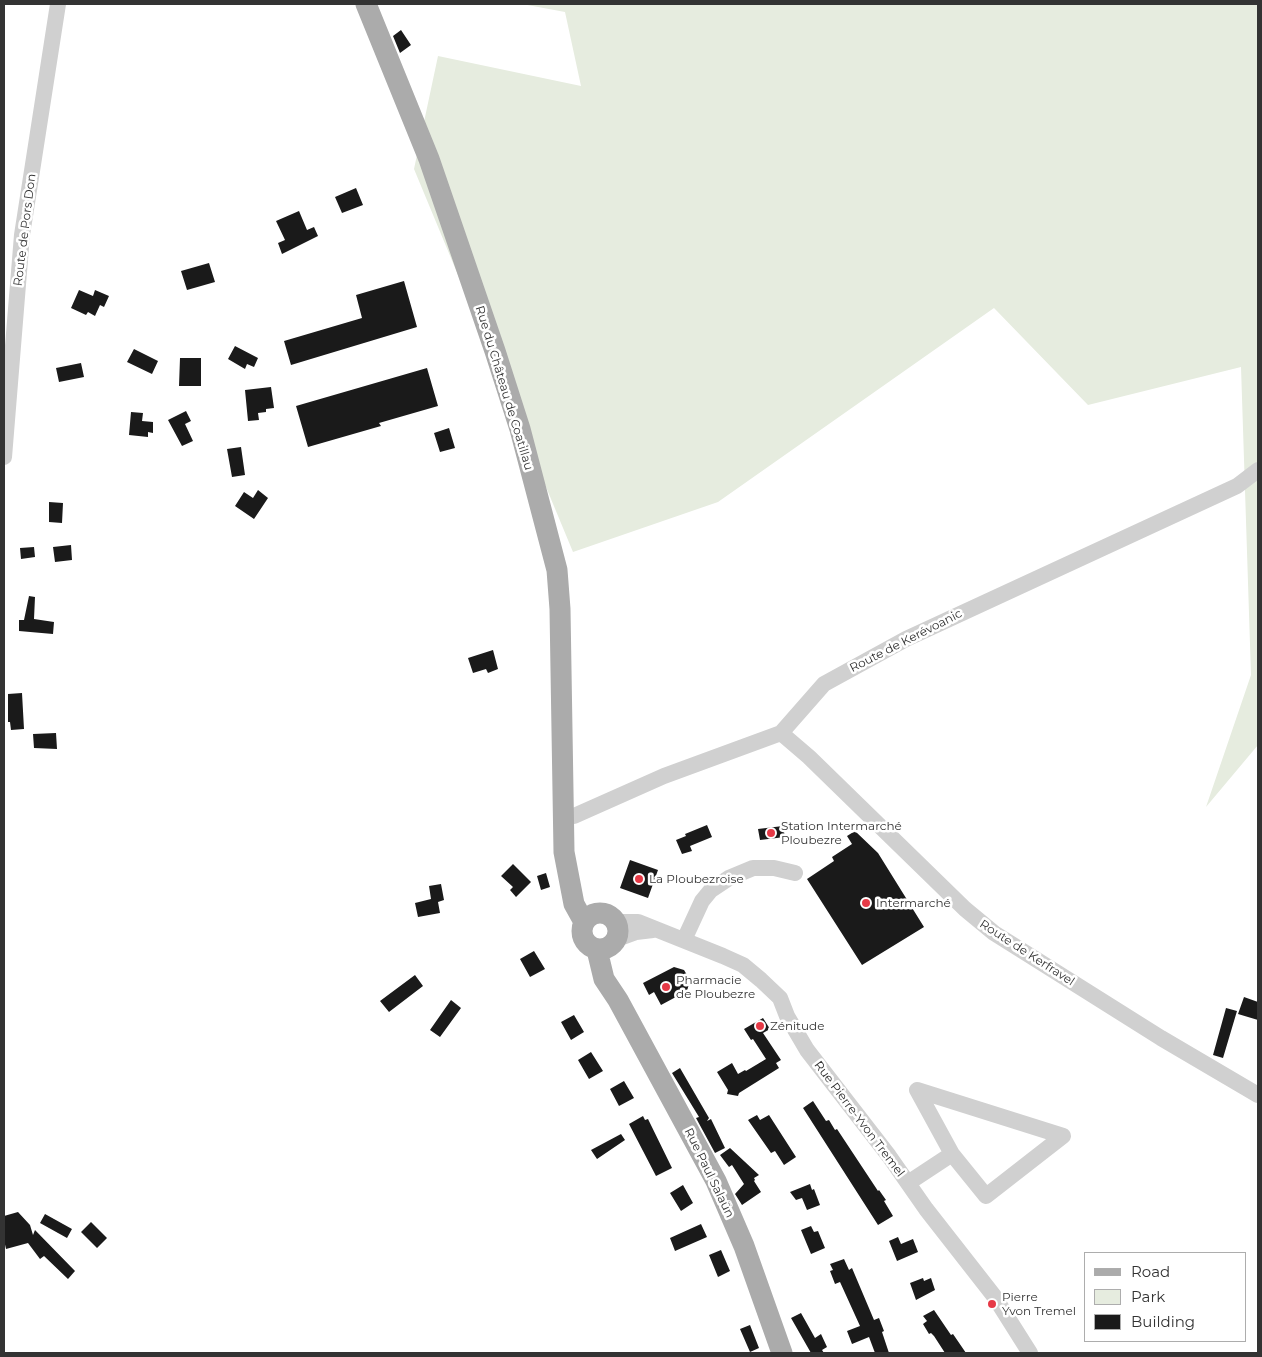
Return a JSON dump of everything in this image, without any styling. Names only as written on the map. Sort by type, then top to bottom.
[{"type":"main road","name":"Rue du Château de Coatillau","points":[[366,4],[429,159],[495,351],[520,429],[557,570],[560,609],[563,818]]},
{"type":"main road","points":[[563,818],[564,852],[570,884],[604,932]]},
{"type":"main road","name":"Rue Paul Salaün","points":[[604,932],[618,1000],[716,1181],[744,1246],[782,1353]]},
{"type":"street","name":"Route de Pors Don","points":[[4,457],[22,235],[58,4]]},
{"type":"street","name":"Route de Kerévoanic","points":[[563,818],[574,816],[664,776],[781,732],[824,684],[881,652],[1237,486],[1258,470]]},
{"type":"street","name":"Route de Kerfravel","points":[[781,732],[809,757],[964,910],[994,933],[1161,1038],[1258,1095]]},
{"type":"street","points":[[684,940],[702,901],[710,890],[729,878],[753,868],[774,868],[795,873]]},
{"type":"street","name":"Rue Pierre-Yvon Tremel","points":[[604,932],[655,930],[684,940],[743,965],[780,998],[787,1016],[808,1050],[994,1296],[1030,1353]]},
{"type":"street","points":[[917,1090],[1063,1136],[986,1196],[952,1154],[917,1090]]},
{"type":"street","points":[[908,1183],[952,1154]]},
{"type":"green space","points":[[522,4],[1258,4],[1258,745],[1206,807],[1251,675],[1241,367],[1088,405],[994,308],[718,502],[573,552],[414,169],[438,56],[581,86],[565,12]]},
{"type":"building","points":[[401,30],[411,45],[400,53],[393,36]]},
{"type":"building","points":[[356,188],[363,205],[342,213],[335,197]]},
{"type":"building","points":[[299,211],[307,230],[314,227],[318,236],[282,254],[278,243],[285,240],[276,221]]},
{"type":"building","points":[[209,263],[215,282],[187,290],[181,271]]},
{"type":"building","points":[[404,281],[417,327],[291,365],[284,341],[362,318],[356,295]]},
{"type":"building","points":[[79,290],[93,296],[95,290],[109,296],[104,307],[100,305],[95,316],[88,312],[86,315],[71,308]]},
{"type":"building","points":[[235,346],[258,358],[254,367],[247,364],[245,369],[228,359]]},
{"type":"building","points":[[134,349],[158,361],[152,374],[127,362]]},
{"type":"building","points":[[180,358],[201,358],[201,386],[179,386]]},
{"type":"building","points":[[81,363],[84,377],[59,382],[56,368]]},
{"type":"building","points":[[427,368],[438,406],[379,423],[381,426],[308,447],[296,406]]},
{"type":"building","points":[[271,387],[274,408],[258,413],[259,420],[248,421],[245,390]]},
{"type":"building","points":[[186,411],[191,421],[185,424],[193,441],[182,446],[168,420]]},
{"type":"building","points":[[131,412],[143,413],[142,421],[153,422],[153,433],[148,432],[148,437],[129,435]]},
{"type":"building","points":[[449,428],[455,448],[440,452],[434,433]]},
{"type":"building","points":[[241,447],[245,475],[232,477],[227,449]]},
{"type":"building","points":[[258,490],[268,498],[254,519],[235,506],[244,492],[253,498]]},
{"type":"building","points":[[49,502],[63,503],[62,523],[49,522]]},
{"type":"building","points":[[71,545],[72,560],[55,562],[53,547]]},
{"type":"building","points":[[34,547],[35,557],[21,559],[20,548]]},
{"type":"building","points":[[29,596],[35,597],[34,619],[54,622],[53,634],[19,631],[19,620],[24,620]]},
{"type":"building","points":[[493,650],[498,669],[488,673],[486,669],[473,673],[468,658]]},
{"type":"building","points":[[22,693],[24,729],[11,730],[10,722],[8,722],[8,694]]},
{"type":"building","points":[[56,733],[57,749],[34,748],[33,734]]},
{"type":"building","points":[[707,825],[712,837],[690,846],[692,851],[682,854],[676,840]]},
{"type":"building","name":"Station Intermarché Ploubezre","points":[[783,826],[785,837],[760,840],[758,829]]},
{"type":"building","name":"Intermarché","points":[[855,831],[878,853],[924,927],[862,965],[807,879],[834,861],[832,857],[852,844],[847,836]]},
{"type":"building","name":"La Ploubezroise","points":[[630,860],[658,870],[648,898],[620,888]]},
{"type":"building","points":[[513,864],[531,882],[516,897],[510,890],[513,887],[501,876]]},
{"type":"building","points":[[546,873],[550,887],[541,890],[537,876]]},
{"type":"building","points":[[441,884],[444,900],[438,902],[440,913],[418,917],[415,903],[431,899],[429,886]]},
{"type":"building","points":[[534,951],[545,969],[530,977],[520,959]]},
{"type":"building","name":"Pharmacie de Ploubezre","points":[[674,967],[684,970],[690,980],[687,991],[661,1005],[654,992],[649,995],[643,983]]},
{"type":"building","points":[[415,975],[423,986],[389,1012],[380,1001]]},
{"type":"building","points":[[1244,997],[1258,1002],[1258,1020],[1238,1014]]},
{"type":"building","points":[[451,1000],[461,1008],[440,1037],[430,1030]]},
{"type":"building","points":[[1226,1008],[1237,1011],[1223,1058],[1213,1055]]},
{"type":"building","points":[[574,1015],[584,1032],[571,1040],[561,1022]]},
{"type":"building","points":[[763,1018],[770,1029],[763,1033],[781,1060],[776,1063],[779,1068],[739,1093],[738,1096],[727,1094],[728,1090],[717,1072],[732,1063],[738,1074],[766,1059],[744,1029]]},
{"type":"building","points":[[591,1052],[603,1071],[589,1079],[578,1060]]},
{"type":"building","points":[[680,1068],[709,1118],[707,1121],[711,1119],[725,1148],[715,1153],[696,1118],[699,1117],[672,1073]]},
{"type":"building","points":[[624,1081],[634,1098],[619,1106],[610,1089]]},
{"type":"building","points":[[813,1101],[826,1121],[829,1120],[835,1130],[837,1129],[886,1200],[884,1201],[893,1216],[878,1225],[803,1108]]},
{"type":"building","points":[[757,1115],[760,1120],[769,1115],[796,1157],[784,1165],[775,1151],[771,1153],[748,1120]]},
{"type":"building","points":[[643,1116],[645,1120],[648,1119],[672,1168],[656,1176],[629,1124]]},
{"type":"building","points":[[621,1134],[625,1140],[597,1159],[591,1150]]},
{"type":"building","points":[[730,1148],[759,1175],[754,1178],[754,1181],[761,1192],[742,1205],[735,1194],[744,1184],[732,1165],[729,1167],[720,1155]]},
{"type":"building","points":[[810,1184],[820,1205],[807,1210],[802,1198],[796,1200],[790,1192]]},
{"type":"building","points":[[683,1185],[693,1203],[681,1211],[670,1193]]},
{"type":"building","points":[[18,1212],[30,1225],[33,1235],[35,1230],[75,1271],[68,1279],[44,1256],[40,1259],[28,1243],[6,1249],[4,1216]]},
{"type":"building","points":[[45,1214],[72,1229],[67,1238],[40,1223]]},
{"type":"building","points":[[91,1222],[107,1238],[97,1248],[81,1232]]},
{"type":"building","points":[[701,1224],[707,1237],[675,1251],[670,1238]]},
{"type":"building","points":[[811,1226],[814,1232],[818,1231],[825,1248],[811,1254],[801,1230]]},
{"type":"building","points":[[898,1237],[901,1244],[913,1239],[918,1252],[897,1261],[889,1241]]},
{"type":"building","points":[[721,1250],[730,1271],[718,1277],[709,1255]]},
{"type":"building","points":[[844,1259],[849,1270],[852,1268],[874,1320],[879,1318],[889,1353],[875,1353],[869,1337],[852,1344],[847,1331],[860,1326],[840,1282],[835,1284],[830,1271],[833,1270],[830,1264]]},
{"type":"building","points":[[923,1278],[924,1281],[931,1278],[935,1290],[916,1300],[910,1283]]},
{"type":"building","points":[[934,1310],[966,1353],[945,1353],[934,1336],[931,1333],[929,1334],[923,1324],[927,1321],[923,1316]]},
{"type":"building","points":[[801,1313],[815,1338],[821,1334],[827,1347],[822,1350],[824,1353],[811,1353],[791,1318]]},
{"type":"building","points":[[750,1325],[759,1348],[750,1352],[740,1329]]},
{"type":"place","name":"Station Intermarché Ploubezre","points":[[771,833]]},
{"type":"place","name":"La Ploubezroise","points":[[639,879]]},
{"type":"place","name":"Intermarché","points":[[866,903]]},
{"type":"place","name":"Pharmacie de Ploubezre","points":[[666,987]]},
{"type":"place","name":"Zénitude","points":[[760,1026]]},
{"type":"place","name":"Pierre Yvon Tremel","points":[[992,1304]]}]
